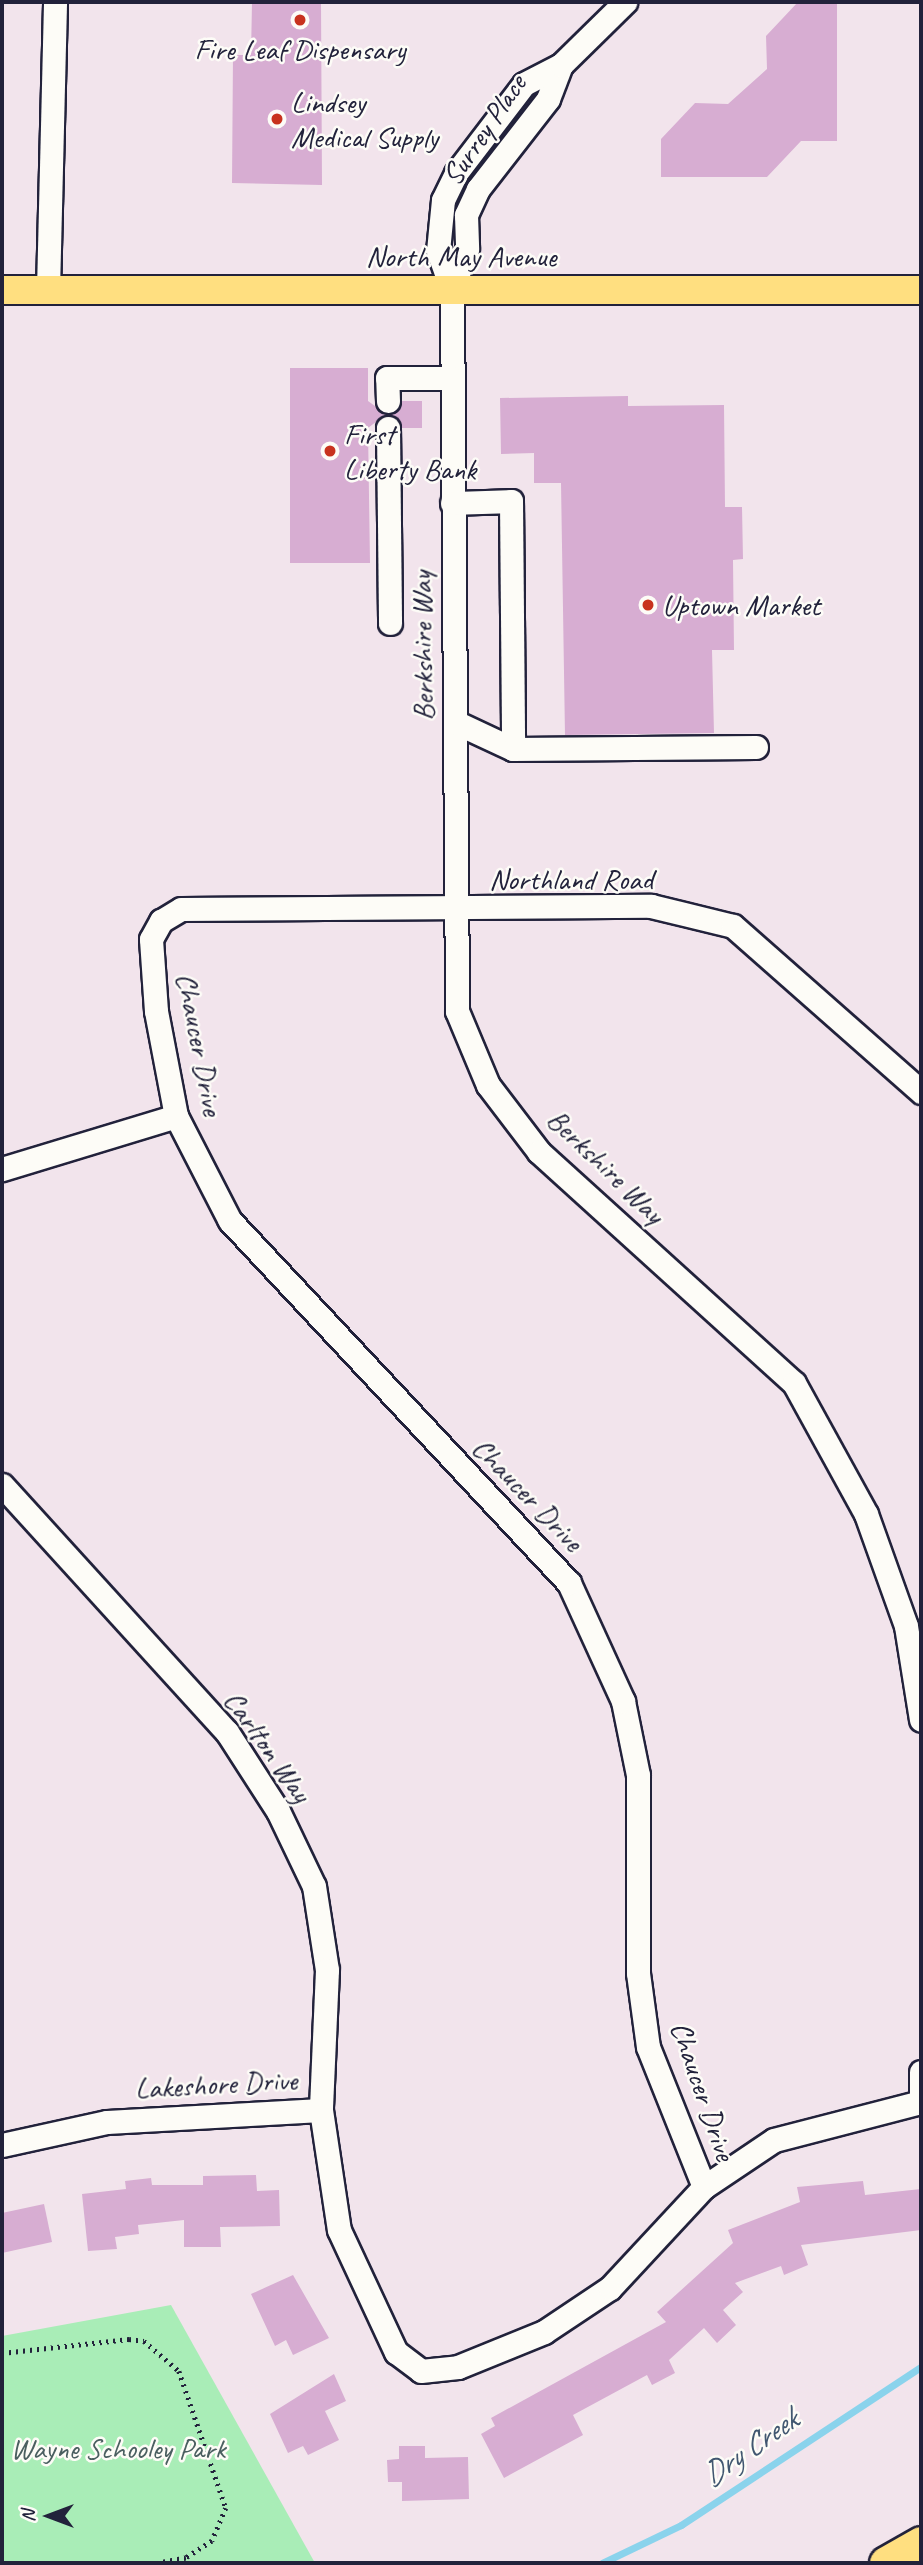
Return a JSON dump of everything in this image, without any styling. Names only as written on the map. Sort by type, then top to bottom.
[{"type":"highway","points":[[886,2563],[921,2543]]},
{"type":"main road","name":"North May Avenue","points":[[2,290],[921,289]]},
{"type":"street","points":[[48,290],[55,2]]},
{"type":"street","name":"Surrey Place","points":[[452,289],[438,251],[443,200],[524,84],[561,65],[625,2]]},
{"type":"street","name":"Berkshire Way","points":[[452,289],[454,911],[457,1011],[488,1085],[539,1152],[794,1383],[866,1514],[906,1626],[921,1720]]},
{"type":"street","points":[[388,401],[387,378],[451,378]]},
{"type":"street","points":[[388,428],[390,623]]},
{"type":"street","points":[[452,503],[511,501],[513,749]]},
{"type":"street","points":[[455,722],[513,749],[756,747]]},
{"type":"street","name":"Northland Road","points":[[161,921],[181,909],[454,911],[651,906],[733,926],[921,1092]]},
{"type":"street","name":"Chaucer Drive","points":[[161,921],[151,939],[156,1011],[176,1116],[230,1221],[569,1583],[623,1701],[638,1775],[638,1973],[649,2047],[704,2187]]},
{"type":"street","points":[[2,1170],[176,1116]]},
{"type":"street","name":"Carlton Way","points":[[2,1485],[227,1732],[278,1811],[314,1886],[327,1970],[321,2110]]},
{"type":"street","points":[[921,2072],[921,2102]]},
{"type":"street","name":"Lakeshore Drive","points":[[2,2145],[107,2122],[321,2110],[340,2230],[396,2352],[421,2371],[458,2367],[544,2332],[610,2288],[704,2187],[774,2140],[921,2102]]},
{"type":"path","points":[[2,2353],[129,2339],[144,2341],[179,2371],[226,2508],[212,2541],[186,2558],[158,2563]]},
{"type":"green space","name":"Wayne Schooley Park","points":[[171,2305],[315,2563],[2,2563],[2,2336]]},
{"type":"building","name":"Lindsey Medical Supply","points":[[252,2],[321,2],[322,185],[232,183],[233,55],[251,55]]},
{"type":"building","points":[[798,2],[837,2],[837,141],[801,141],[767,177],[661,177],[661,139],[695,103],[728,104],[767,69],[766,36]]},
{"type":"building","name":"First Liberty Bank","points":[[290,368],[368,368],[368,401],[386,414],[368,428],[370,563],[290,563]]},
{"type":"building","name":"Uptown Market","points":[[628,396],[628,406],[724,405],[725,507],[742,507],[743,559],[733,560],[734,650],[712,650],[714,733],[565,735],[561,483],[534,483],[534,453],[501,454],[500,398]]},
{"type":"building","points":[[402,401],[422,401],[422,428],[402,428],[390,415]]},
{"type":"building","points":[[256,2175],[257,2191],[279,2190],[280,2226],[220,2227],[221,2247],[184,2247],[184,2220],[138,2225],[139,2234],[115,2237],[117,2249],[88,2251],[82,2194],[126,2189],[125,2181],[151,2178],[152,2185],[203,2185],[203,2176]]},
{"type":"building","points":[[863,2181],[865,2195],[921,2189],[921,2230],[801,2245],[808,2265],[784,2275],[781,2266],[735,2283],[743,2292],[723,2310],[736,2325],[717,2343],[704,2328],[669,2360],[675,2373],[652,2385],[647,2375],[573,2415],[583,2435],[504,2478],[481,2434],[495,2426],[491,2418],[666,2322],[657,2312],[733,2243],[728,2230],[800,2202],[797,2187]]},
{"type":"building","points":[[44,2204],[52,2242],[2,2253],[2,2213]]},
{"type":"building","points":[[293,2275],[329,2338],[293,2355],[286,2340],[275,2346],[251,2294]]},
{"type":"building","points":[[334,2374],[346,2401],[325,2411],[339,2440],[308,2455],[303,2446],[288,2453],[270,2414]]},
{"type":"building","points":[[399,2446],[425,2446],[425,2458],[468,2457],[469,2499],[402,2501],[402,2482],[388,2482],[387,2460],[399,2459]]},
{"type":"waterway","name":"Dry Creek","points":[[602,2563],[681,2525],[921,2367]]},
{"type":"place","name":"Fire Leaf Dispensary","points":[[300,20]]},
{"type":"place","name":"Lindsey Medical Supply","points":[[277,119]]},
{"type":"place","name":"First Liberty Bank","points":[[330,451]]},
{"type":"place","name":"Uptown Market","points":[[648,605]]}]
